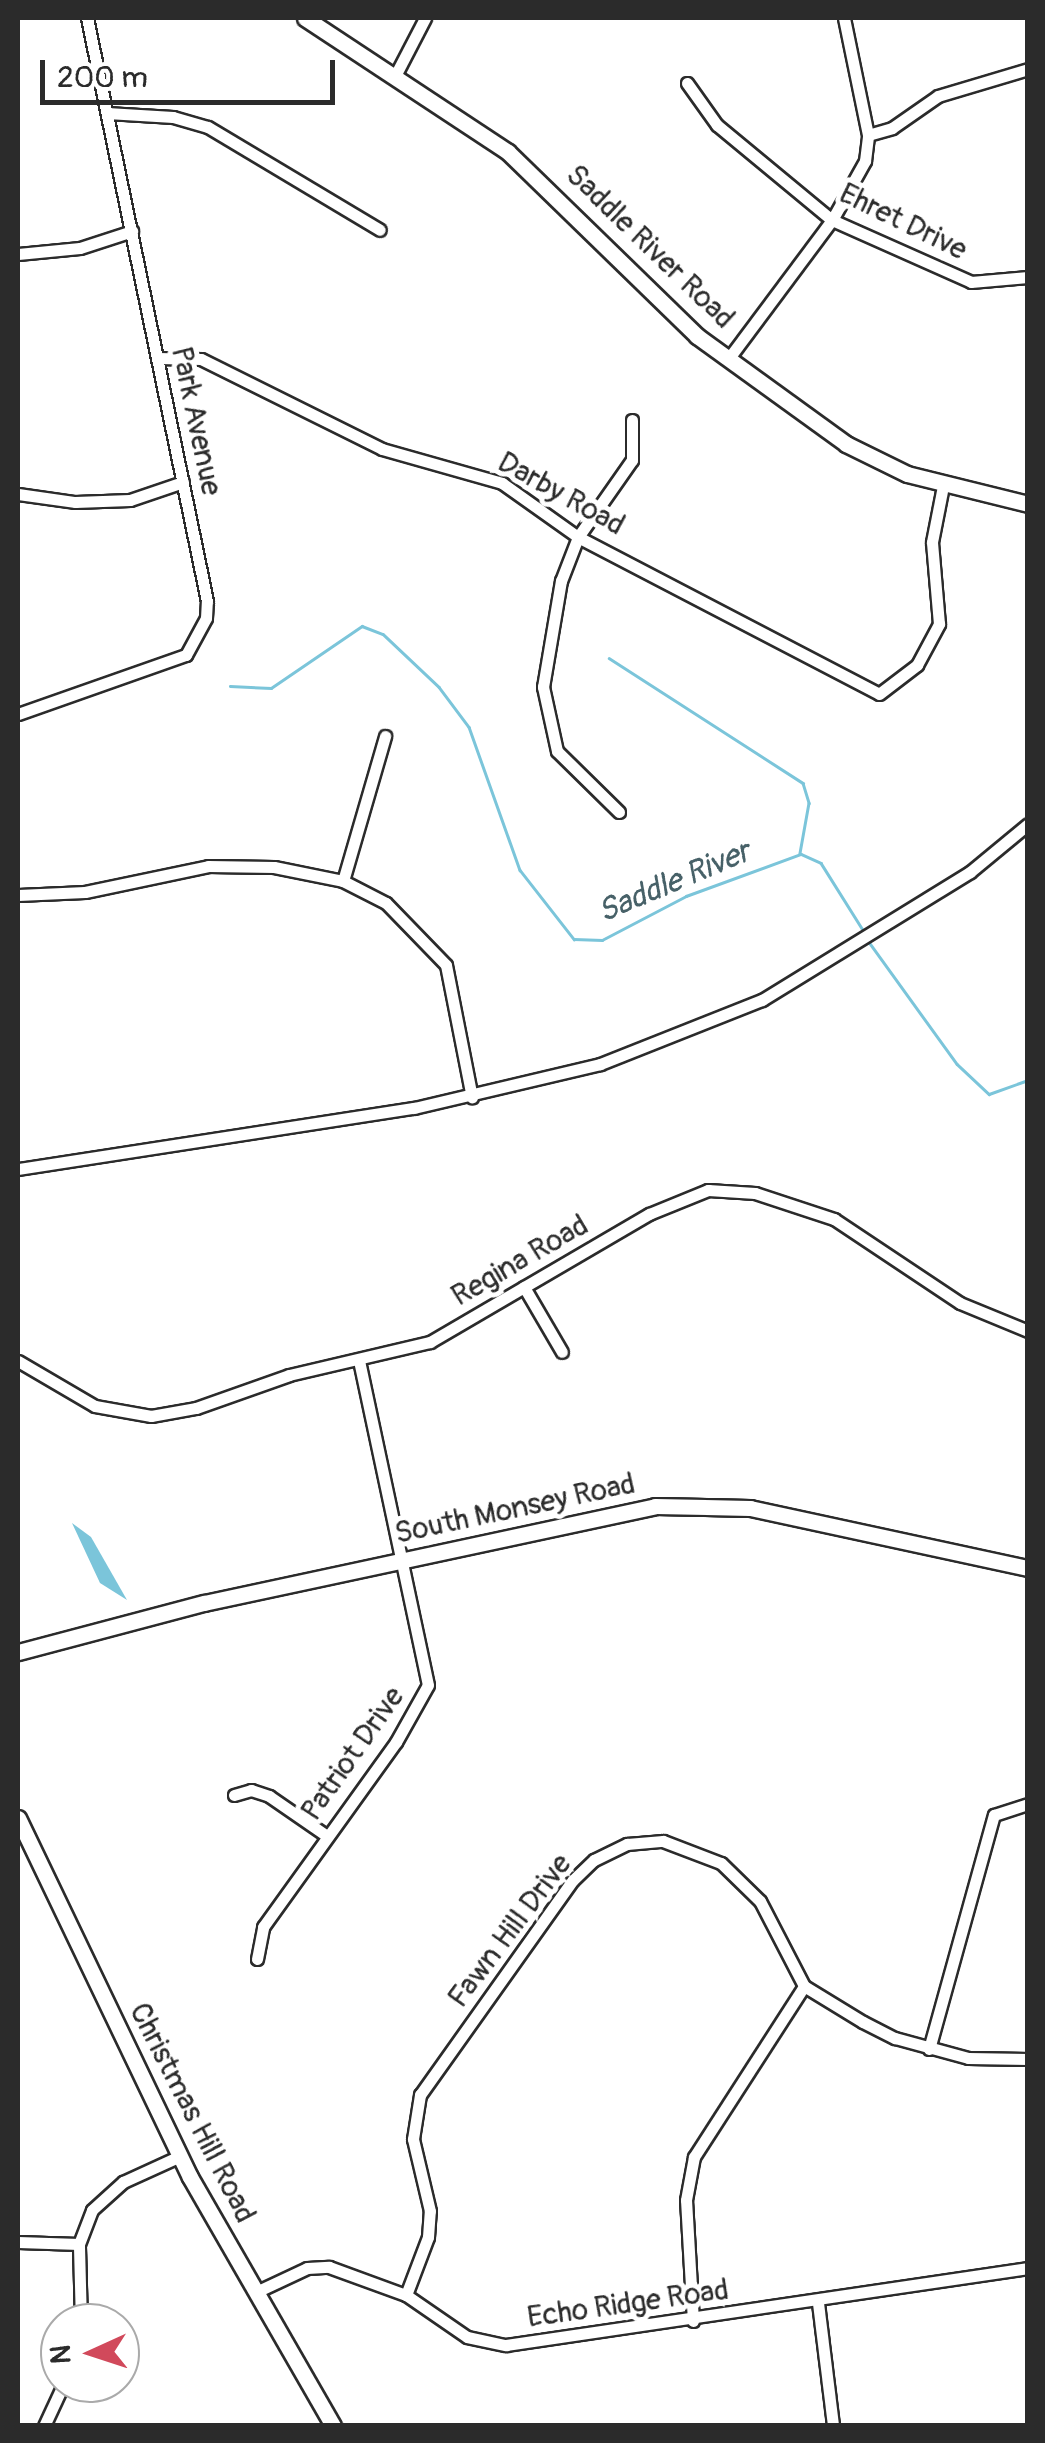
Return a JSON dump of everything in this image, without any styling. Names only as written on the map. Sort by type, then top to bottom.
[{"type":"street","name":"Park Avenue","points":[[18,714],[186,655],[200,637],[207,600],[88,18]]},
{"type":"street","name":"Saddle River Road","points":[[304,18],[396,74],[508,152],[697,336],[873,461],[944,486],[1028,504]]},
{"type":"street","points":[[396,74],[425,18]]},
{"type":"street","points":[[729,358],[832,220],[865,161],[868,134],[844,18]]},
{"type":"street","points":[[868,134],[892,128],[938,96],[1028,69]]},
{"type":"street","name":"Ehret Drive","points":[[688,83],[718,125],[832,220],[971,282],[1028,277]]},
{"type":"street","points":[[108,113],[172,117],[208,127],[380,230]]},
{"type":"street","points":[[18,254],[80,248],[132,231]]},
{"type":"street","name":"Darby Road","points":[[158,358],[201,359],[382,449],[502,483],[578,536],[879,694],[896,685],[935,635],[932,542],[944,486]]},
{"type":"street","points":[[619,812],[570,770],[544,710],[554,607],[578,536],[632,460],[632,420]]},
{"type":"street","points":[[18,494],[75,502],[130,500],[183,482]]},
{"type":"street","points":[[343,880],[386,736]]},
{"type":"street","points":[[18,1169],[472,1097],[600,1064],[762,1000],[970,872],[1028,824]]},
{"type":"street","points":[[18,895],[84,892],[208,866],[274,867],[343,880],[386,902],[446,964],[472,1097]]},
{"type":"street","name":"Regina Road","points":[[18,1361],[95,1406],[151,1416],[430,1342],[689,1194],[755,1193],[860,1231],[936,1288],[1028,1331]]},
{"type":"street","points":[[524,1287],[562,1352]]},
{"type":"street","name":"Patriot Drive","points":[[258,1959],[263,1927],[424,1700],[428,1668],[360,1359]]},
{"type":"street","name":"South Monsey Road","points":[[18,1652],[655,1506],[750,1508],[1028,1568]]},
{"type":"street","points":[[234,1795],[251,1790],[269,1796],[327,1836]]},
{"type":"street","points":[[929,2049],[994,1814],[1028,1804]]},
{"type":"street","name":"Christmas Hill Road","points":[[18,1818],[190,2177],[333,2426]]},
{"type":"street","name":"Fawn Hill Drive","points":[[406,2295],[428,2238],[430,2211],[413,2139],[420,2095],[573,1880],[594,1860],[628,1844],[663,1841],[721,1864],[760,1901],[804,1986]]},
{"type":"street","points":[[693,2321],[686,2200],[694,2157],[804,1986],[894,2038],[968,2058],[1028,2059]]},
{"type":"street","points":[[80,2303],[79,2244],[104,2195],[180,2156]]},
{"type":"street","points":[[18,2242],[79,2244]]},
{"type":"street","name":"Echo Ridge Road","points":[[256,2292],[306,2268],[329,2267],[406,2295],[466,2337],[506,2346],[818,2303],[888,2286],[1028,2268]]},
{"type":"street","points":[[818,2303],[834,2426]]},
{"type":"street","points":[[44,2426],[55,2403]]},
{"type":"water","points":[[72,1523],[91,1537],[127,1600],[100,1583]]},
{"type":"waterway","name":"Saddle River","points":[[230,686],[271,688],[362,626],[383,634],[439,687],[469,727],[520,870],[574,939],[602,940],[686,896],[801,854],[821,863],[863,930]]},
{"type":"waterway","points":[[609,658],[803,783],[809,803],[800,853]]},
{"type":"waterway","name":"Saddle River","points":[[869,942],[957,1064],[989,1094],[1028,1080]]}]
